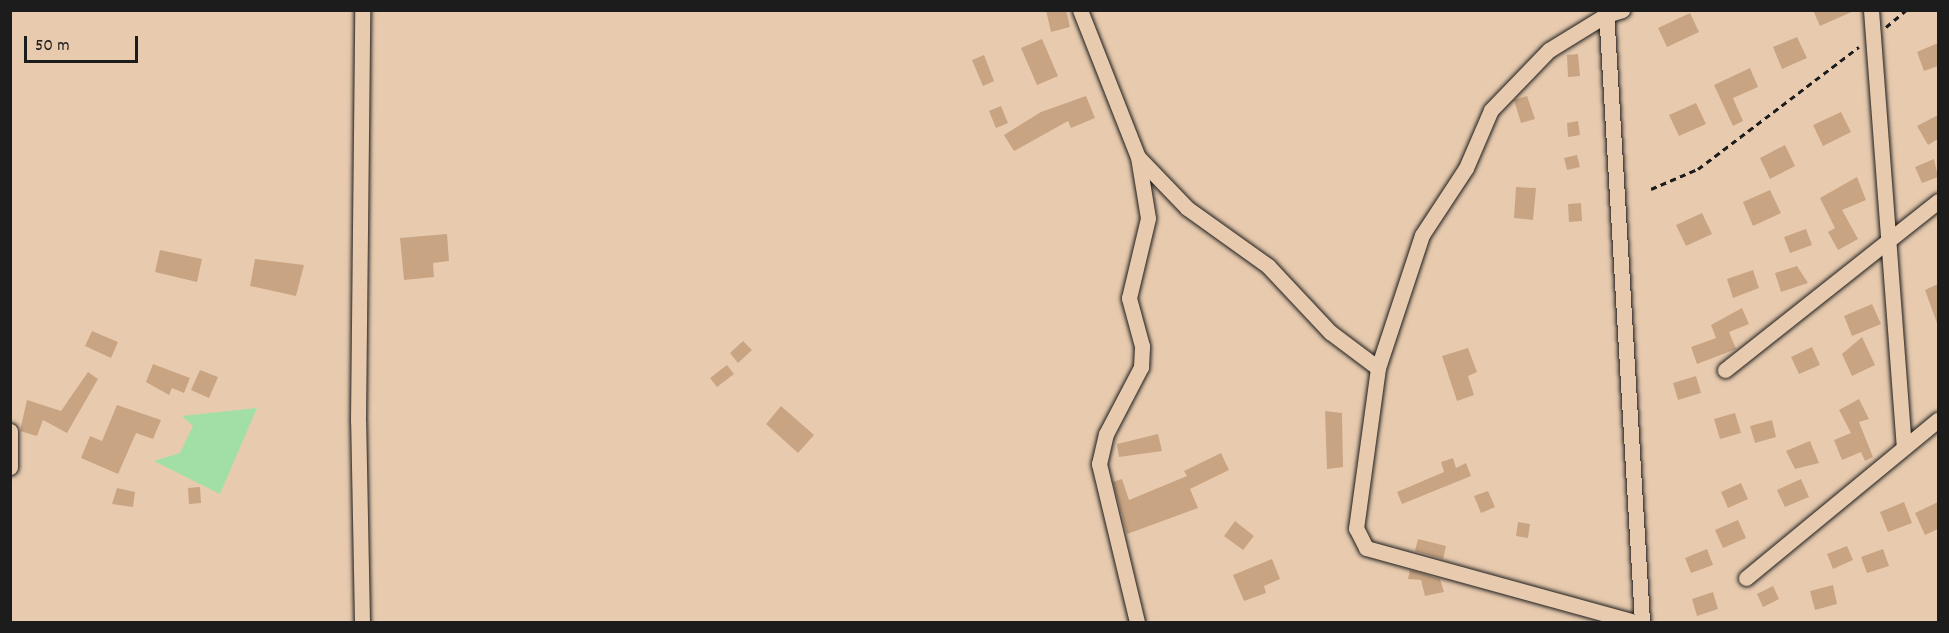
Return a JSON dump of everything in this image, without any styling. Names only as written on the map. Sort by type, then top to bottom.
[{"type":"street","points":[[362,10],[358,409],[362,622]]},
{"type":"street","points":[[1080,10],[1121,123],[1138,157],[1148,218],[1129,303],[1140,335],[1141,367],[1106,434],[1100,464],[1137,622]]},
{"type":"street","points":[[1622,10],[1606,13],[1549,50],[1491,110],[1466,168],[1422,235],[1378,368],[1356,528],[1366,548],[1635,622]]},
{"type":"street","points":[[1871,10],[1904,447]]},
{"type":"street","points":[[1606,13],[1642,622]]},
{"type":"street","points":[[1138,157],[1187,208],[1268,266],[1330,333],[1378,368]]},
{"type":"street","points":[[1725,370],[1938,201]]},
{"type":"street","points":[[1746,578],[1938,420]]},
{"type":"street","points":[[10,431],[10,467]]},
{"type":"path","points":[[1651,189],[1698,169],[1906,10]]},
{"type":"green space","points":[[257,408],[220,494],[154,461],[180,453],[193,426],[182,416]]},
{"type":"building","points":[[1046,10],[1066,10],[1070,27],[1051,32]]},
{"type":"building","points":[[1813,10],[1856,10],[1820,26]]},
{"type":"building","points":[[1690,13],[1699,32],[1667,47],[1658,28]]},
{"type":"building","points":[[1797,37],[1807,58],[1782,69],[1773,47]]},
{"type":"building","points":[[1042,39],[1058,76],[1037,85],[1021,48]]},
{"type":"building","points":[[1938,43],[1938,66],[1924,71],[1917,52]]},
{"type":"building","points":[[1578,54],[1580,76],[1568,77],[1567,55]]},
{"type":"building","points":[[984,55],[994,81],[983,86],[972,60]]},
{"type":"building","points":[[1750,68],[1758,87],[1733,98],[1743,121],[1733,126],[1714,85]]},
{"type":"building","points":[[1086,96],[1095,118],[1071,128],[1068,121],[1014,151],[1004,135],[1041,112]]},
{"type":"building","points":[[1527,96],[1535,119],[1521,123],[1514,100]]},
{"type":"building","points":[[1696,103],[1706,124],[1679,136],[1669,115]]},
{"type":"building","points":[[1001,106],[1008,123],[996,128],[989,111]]},
{"type":"building","points":[[1841,112],[1851,132],[1823,146],[1813,125]]},
{"type":"building","points":[[1938,115],[1938,139],[1928,145],[1917,126]]},
{"type":"building","points":[[1578,121],[1580,135],[1568,137],[1567,123]]},
{"type":"building","points":[[1785,145],[1795,166],[1770,179],[1760,158]]},
{"type":"building","points":[[1577,155],[1580,167],[1567,170],[1564,158]]},
{"type":"building","points":[[1934,159],[1938,177],[1922,183],[1915,167]]},
{"type":"building","points":[[1857,177],[1866,200],[1842,210],[1858,239],[1838,250],[1828,232],[1835,228],[1820,198]]},
{"type":"building","points":[[1516,187],[1536,188],[1533,220],[1514,218]]},
{"type":"building","points":[[1770,190],[1781,213],[1753,226],[1743,202]]},
{"type":"building","points":[[1581,203],[1582,221],[1569,222],[1568,204]]},
{"type":"building","points":[[1702,213],[1712,234],[1686,246],[1676,225]]},
{"type":"building","points":[[1806,229],[1812,245],[1790,253],[1784,237]]},
{"type":"building","points":[[447,234],[449,261],[433,263],[434,277],[404,280],[400,238]]},
{"type":"building","points":[[160,250],[202,259],[197,282],[155,272]]},
{"type":"building","points":[[255,259],[304,265],[296,296],[250,286]]},
{"type":"building","points":[[1797,266],[1808,283],[1781,292],[1775,273]]},
{"type":"building","points":[[1753,270],[1759,288],[1733,298],[1727,279]]},
{"type":"building","points":[[1938,284],[1938,323],[1937,323],[1925,290]]},
{"type":"building","points":[[1872,304],[1881,324],[1852,336],[1844,316]]},
{"type":"building","points":[[1742,308],[1749,324],[1729,332],[1736,349],[1697,364],[1691,347],[1716,338],[1711,325]]},
{"type":"building","points":[[92,331],[118,342],[111,358],[85,346]]},
{"type":"building","points":[[1862,337],[1875,365],[1852,376],[1842,354]]},
{"type":"building","points":[[743,341],[752,350],[738,363],[730,353]]},
{"type":"building","points":[[1812,347],[1820,365],[1799,374],[1791,357]]},
{"type":"building","points":[[1468,348],[1477,372],[1468,376],[1474,395],[1457,401],[1442,356]]},
{"type":"building","points":[[153,364],[190,378],[184,393],[172,388],[169,395],[146,382]]},
{"type":"building","points":[[727,365],[734,374],[717,387],[710,378]]},
{"type":"building","points":[[200,370],[218,377],[209,398],[191,390]]},
{"type":"building","points":[[88,372],[98,379],[67,433],[43,420],[37,436],[20,431],[27,400],[61,411]]},
{"type":"building","points":[[1696,376],[1701,393],[1678,400],[1673,383]]},
{"type":"building","points":[[1859,399],[1869,419],[1859,422],[1873,457],[1865,461],[1861,452],[1842,460],[1834,440],[1851,433],[1839,410]]},
{"type":"building","points":[[117,405],[161,420],[153,439],[136,433],[118,474],[81,458],[90,436],[102,441]]},
{"type":"building","points":[[781,406],[814,435],[798,453],[766,424]]},
{"type":"building","points":[[1325,411],[1342,413],[1343,467],[1327,469]]},
{"type":"building","points":[[1735,413],[1741,433],[1720,439],[1714,419]]},
{"type":"building","points":[[1772,420],[1776,437],[1755,443],[1750,426]]},
{"type":"building","points":[[1158,434],[1162,451],[1119,457],[1117,444]]},
{"type":"building","points":[[1810,441],[1819,463],[1795,469],[1786,451]]},
{"type":"building","points":[[1221,453],[1229,470],[1190,489],[1198,508],[1127,534],[1113,482],[1122,479],[1129,500],[1187,476],[1184,471]]},
{"type":"building","points":[[1453,458],[1456,468],[1466,463],[1471,476],[1402,504],[1397,492],[1444,472],[1441,462]]},
{"type":"building","points":[[1801,479],[1809,497],[1785,507],[1777,490]]},
{"type":"building","points":[[1741,483],[1748,499],[1728,508],[1721,492]]},
{"type":"building","points":[[200,487],[201,503],[189,504],[188,488]]},
{"type":"building","points":[[117,488],[135,492],[133,507],[112,504]]},
{"type":"building","points":[[1488,491],[1495,507],[1481,513],[1474,496]]},
{"type":"building","points":[[1904,502],[1912,523],[1888,532],[1880,512]]},
{"type":"building","points":[[1938,502],[1938,529],[1925,535],[1915,513]]},
{"type":"building","points":[[1738,520],[1746,538],[1723,548],[1715,530]]},
{"type":"building","points":[[1235,521],[1254,536],[1243,550],[1224,536]]},
{"type":"building","points":[[1518,522],[1530,524],[1528,538],[1516,536]]},
{"type":"building","points":[[1418,539],[1446,546],[1443,559],[1415,551]]},
{"type":"building","points":[[1847,546],[1853,560],[1833,569],[1827,554]]},
{"type":"building","points":[[1707,549],[1713,565],[1691,573],[1685,558]]},
{"type":"building","points":[[1883,549],[1889,566],[1867,573],[1861,557]]},
{"type":"building","points":[[1272,559],[1280,579],[1264,586],[1266,593],[1244,601],[1233,575]]},
{"type":"building","points":[[1410,570],[1440,579],[1444,592],[1425,596],[1421,580],[1408,579]]},
{"type":"building","points":[[1833,585],[1837,604],[1815,610],[1810,591]]},
{"type":"building","points":[[1773,586],[1779,599],[1763,607],[1757,594]]},
{"type":"building","points":[[1713,592],[1718,609],[1697,616],[1692,599]]}]
